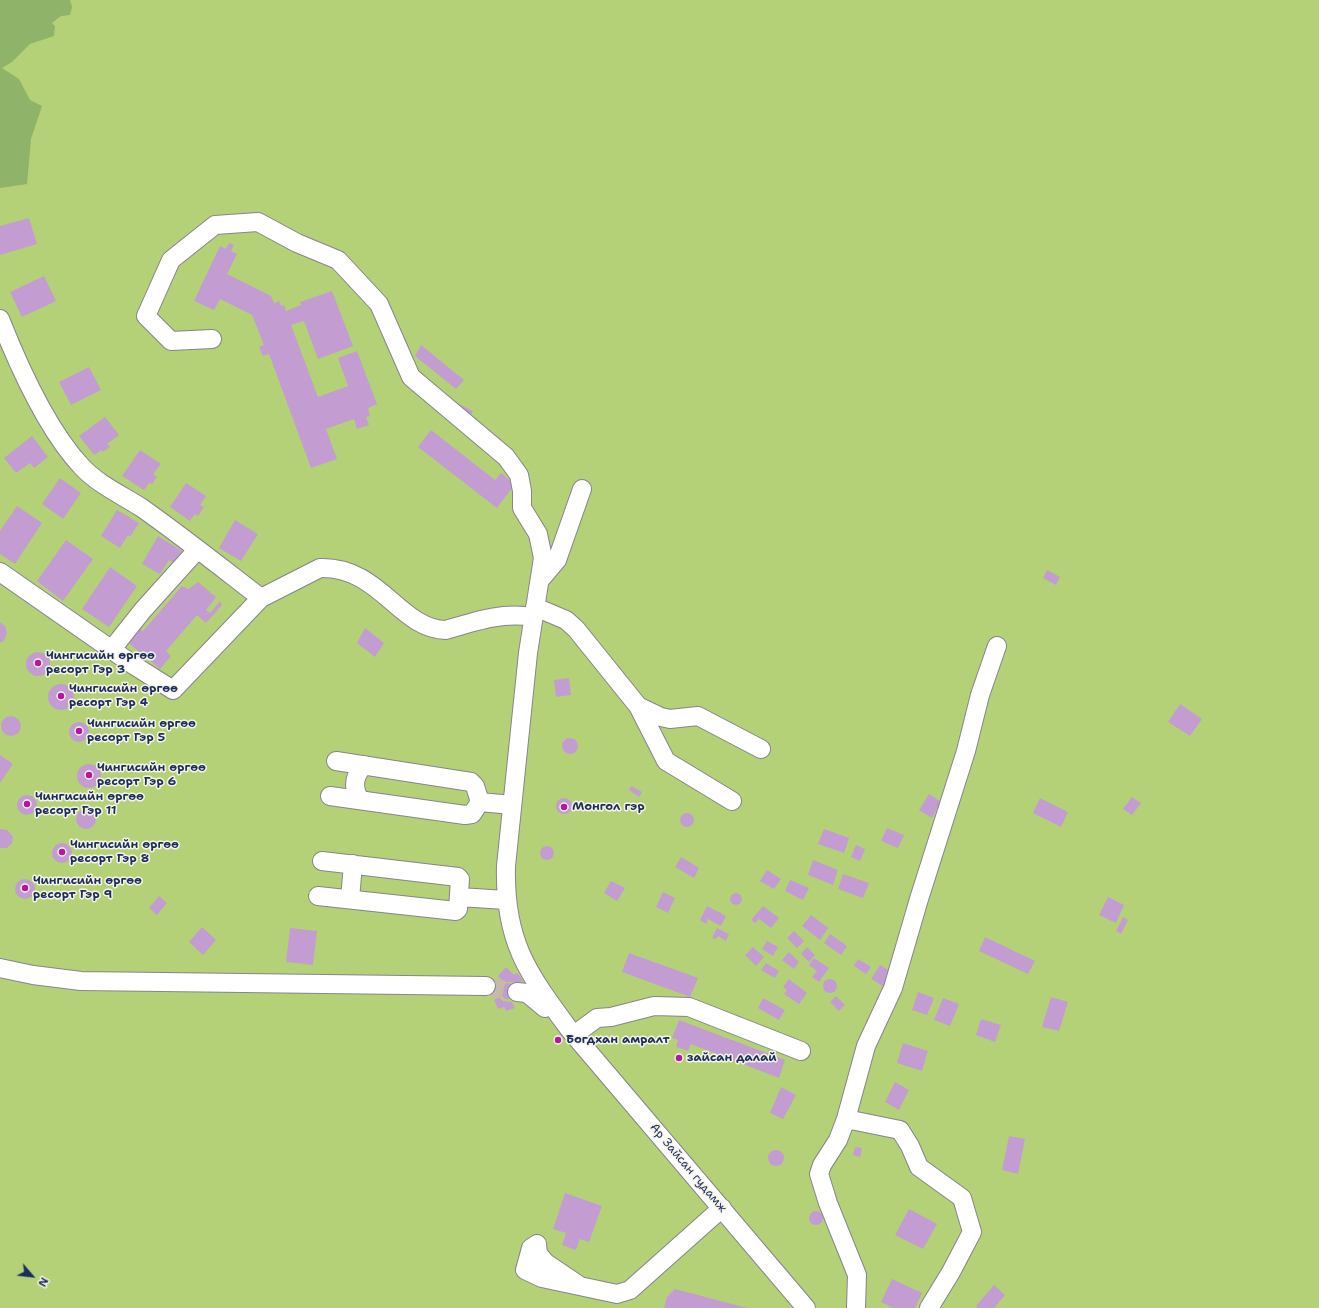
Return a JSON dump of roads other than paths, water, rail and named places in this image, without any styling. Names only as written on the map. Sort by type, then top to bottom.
[{"type":"street","points":[[212,339],[171,342],[146,316],[171,260],[215,225],[258,222],[297,243],[338,260],[379,304],[411,377],[506,457],[519,475],[522,491],[522,508],[538,534],[544,558],[534,612],[512,805],[506,866],[506,900],[511,928],[526,966],[536,984],[572,1032]]},
{"type":"street","points":[[0,319],[33,392],[68,452],[88,474],[127,498],[261,598]]},
{"type":"street","points":[[540,580],[557,560],[582,489]]},
{"type":"street","points":[[112,649],[142,610],[198,550]]},
{"type":"street","points":[[0,572],[173,690],[261,598],[320,568],[330,567],[361,577],[376,586],[410,616],[428,627],[437,630],[446,630],[504,615],[534,612],[566,620],[576,628],[638,706],[666,761],[732,801]]},
{"type":"street","points":[[856,1308],[857,1275],[828,1203],[819,1174],[822,1165],[838,1140],[846,1119],[866,1046],[893,988],[966,751],[980,695],[997,646]]},
{"type":"street","points":[[638,706],[661,717],[670,719],[698,716],[762,749]]},
{"type":"street","points":[[336,761],[471,782],[475,786],[480,802]]},
{"type":"street","points":[[360,800],[355,793],[355,780],[357,773],[364,766]]},
{"type":"street","points":[[330,796],[465,815],[472,814],[480,802]]},
{"type":"street","points":[[480,802],[512,805]]},
{"type":"street","points":[[318,896],[456,911],[459,897],[460,879],[458,877],[322,860]]},
{"type":"street","points":[[350,899],[353,864]]},
{"type":"street","points":[[459,897],[506,900]]},
{"type":"street","points":[[0,968],[33,975],[81,981],[486,986]]},
{"type":"street","points":[[517,992],[523,992],[531,996],[572,1032]]},
{"type":"street","points":[[572,1032],[597,1018],[611,1017],[654,1006],[689,1007],[801,1051]]},
{"type":"street","name":"Ар Зайсан гудамж","points":[[572,1032],[806,1308]]},
{"type":"street","points":[[846,1119],[900,1130],[910,1146],[919,1167],[962,1198],[972,1232],[951,1272],[929,1308]]},
{"type":"street","points":[[580,1286],[617,1294],[630,1290],[722,1208]]},
{"type":"tunnel","points":[[486,986],[517,992]]},
{"type":"place","name":"Чингисийн өргөө ресорт Гэр 3","points":[[38,663]]},
{"type":"place","name":"Чингисийн өргөө ресорт Гэр 4","points":[[61,696]]},
{"type":"place","name":"Чингисийн өргөө ресорт Гэр 5","points":[[79,731]]},
{"type":"place","name":"Чингисийн өргөө ресорт Гэр 6","points":[[89,775]]},
{"type":"place","name":"Чингисийн өргөө ресорт Гэр 11","points":[[27,804]]},
{"type":"place","name":"Монгол гэр","points":[[564,807]]},
{"type":"place","name":"Чингисийн өргөө ресорт Гэр 8","points":[[62,852]]},
{"type":"place","name":"Чингисийн өргөө ресорт Гэр 9","points":[[25,888]]},
{"type":"place","name":"Богдхан амралт","points":[[558,1040]]},
{"type":"place","name":"зайсан далай","points":[[679,1058]]}]
